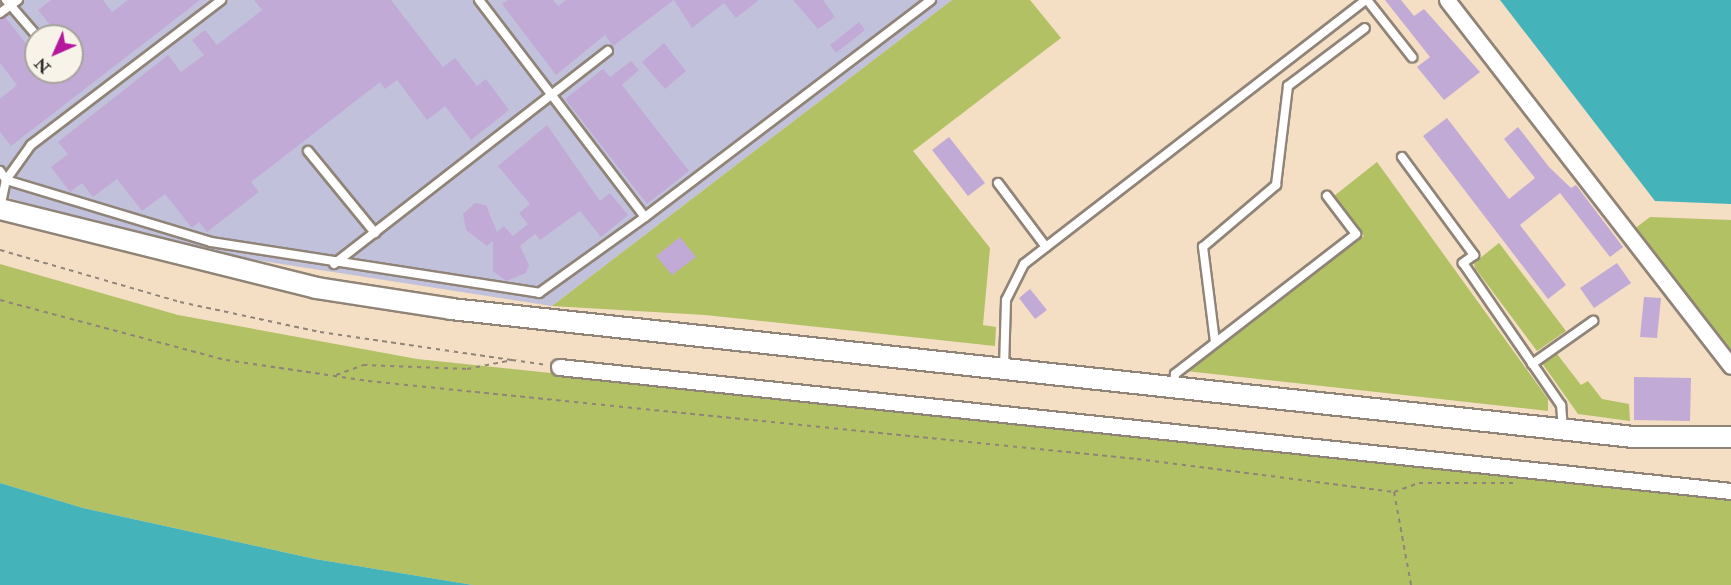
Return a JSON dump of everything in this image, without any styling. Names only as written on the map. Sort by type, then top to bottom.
[{"type":"street","points":[[1447,0],[1731,366]]},
{"type":"street","points":[[0,209],[316,288],[451,309],[1673,441],[1731,437]]},
{"type":"street","points":[[559,367],[1731,491]]},
{"type":"lane","points":[[0,13],[8,3],[18,0]]},
{"type":"lane","points":[[0,209],[6,180],[31,145],[221,0]]},
{"type":"lane","points":[[479,0],[645,217]]},
{"type":"lane","points":[[0,171],[6,180],[212,242],[334,264],[539,293],[645,217],[930,0]]},
{"type":"lane","points":[[1004,370],[1006,300],[1012,280],[1046,247],[1367,0],[1412,57]]},
{"type":"lane","points":[[8,3],[26,24]]},
{"type":"lane","points":[[1215,342],[1203,247],[1276,185],[1288,86],[1365,28]]},
{"type":"lane","points":[[334,264],[552,97],[608,51]]},
{"type":"lane","points":[[308,151],[375,233]]},
{"type":"lane","points":[[1402,157],[1474,255],[1463,263],[1561,405],[1563,429]]},
{"type":"lane","points":[[998,183],[1046,247]]},
{"type":"lane","points":[[1173,388],[1175,374],[1356,234],[1327,196]]},
{"type":"lane","points":[[1532,364],[1593,321]]},
{"type":"path","points":[[0,250],[192,304],[320,332],[559,367]]},
{"type":"path","points":[[0,300],[215,358],[333,376],[1137,459],[1394,492],[1419,483],[1519,483]]},
{"type":"path","points":[[333,376],[363,364],[467,369],[512,360]]},
{"type":"path","points":[[1394,492],[1411,585]]},
{"type":"shaded area","points":[[0,0],[952,0],[552,306],[210,253],[12,199],[0,192]]},
{"type":"green space","points":[[952,0],[1030,0],[1061,38],[913,151],[990,248],[983,325],[996,327],[995,346],[705,315],[552,306]]},
{"type":"green space","points":[[1377,162],[1548,399],[1548,411],[1186,371],[1364,236],[1334,196]]},
{"type":"green space","points":[[1650,217],[1731,220],[1731,356],[1633,230]]},
{"type":"green space","points":[[1499,243],[1566,331],[1537,351],[1475,268],[1474,263]]},
{"type":"green space","points":[[0,264],[178,315],[417,359],[1731,497],[1731,585],[473,585],[315,559],[83,508],[0,483]]},
{"type":"green space","points":[[1557,354],[1581,385],[1588,381],[1602,399],[1629,404],[1630,421],[1578,414],[1542,363]]},
{"type":"water","points":[[1500,0],[1731,0],[1731,204],[1655,201]]},
{"type":"water","points":[[0,483],[83,508],[315,559],[473,585],[0,585]]},
{"type":"building","points":[[51,0],[103,0],[112,12],[128,0],[200,0],[11,146],[0,132],[0,99],[17,85],[0,63],[0,19],[5,17],[24,41],[24,84],[84,84],[84,24],[49,24],[38,10]]},
{"type":"building","points":[[254,0],[391,0],[443,67],[455,58],[477,86],[486,79],[509,110],[471,140],[445,106],[427,120],[397,80],[385,89],[380,82],[251,182],[259,192],[207,232],[199,222],[192,228],[165,194],[142,211],[117,179],[93,197],[82,183],[70,192],[51,167],[68,154],[58,142],[168,55],[181,72],[204,55],[192,40],[205,30],[217,45],[262,10]]},
{"type":"building","points":[[508,0],[553,0],[558,6],[566,0],[674,0],[613,46],[605,35],[556,75],[502,4]]},
{"type":"building","points":[[674,0],[759,0],[736,18],[724,3],[692,28]]},
{"type":"building","points":[[793,0],[823,0],[835,17],[818,29]]},
{"type":"building","points":[[1385,0],[1401,0],[1414,16],[1424,9],[1480,72],[1444,100],[1417,67],[1430,57]]},
{"type":"building","points":[[859,22],[865,30],[836,53],[830,45]]},
{"type":"building","points":[[664,43],[686,71],[665,89],[642,62]]},
{"type":"building","points":[[631,61],[639,70],[622,85],[689,171],[647,204],[565,99],[603,69],[610,77]]},
{"type":"building","points":[[1447,118],[1509,199],[1535,178],[1504,139],[1518,127],[1549,167],[1571,188],[1576,185],[1623,247],[1610,257],[1560,193],[1520,225],[1566,285],[1548,299],[1423,136]]},
{"type":"building","points":[[547,125],[600,201],[610,193],[628,215],[601,237],[580,211],[540,240],[535,234],[520,246],[529,265],[526,273],[506,281],[493,271],[493,241],[487,246],[466,230],[463,214],[475,203],[486,205],[497,232],[504,226],[513,236],[528,224],[519,213],[530,204],[498,166]]},
{"type":"building","points":[[949,137],[985,183],[968,196],[932,150]]},
{"type":"building","points":[[680,237],[696,257],[672,275],[656,256]]},
{"type":"building","points":[[1617,263],[1631,283],[1594,308],[1580,288]]},
{"type":"building","points":[[1030,289],[1047,310],[1035,319],[1019,298]]},
{"type":"building","points":[[1644,297],[1661,298],[1657,338],[1640,337]]},
{"type":"building","points":[[1634,377],[1691,378],[1690,421],[1634,420]]}]
